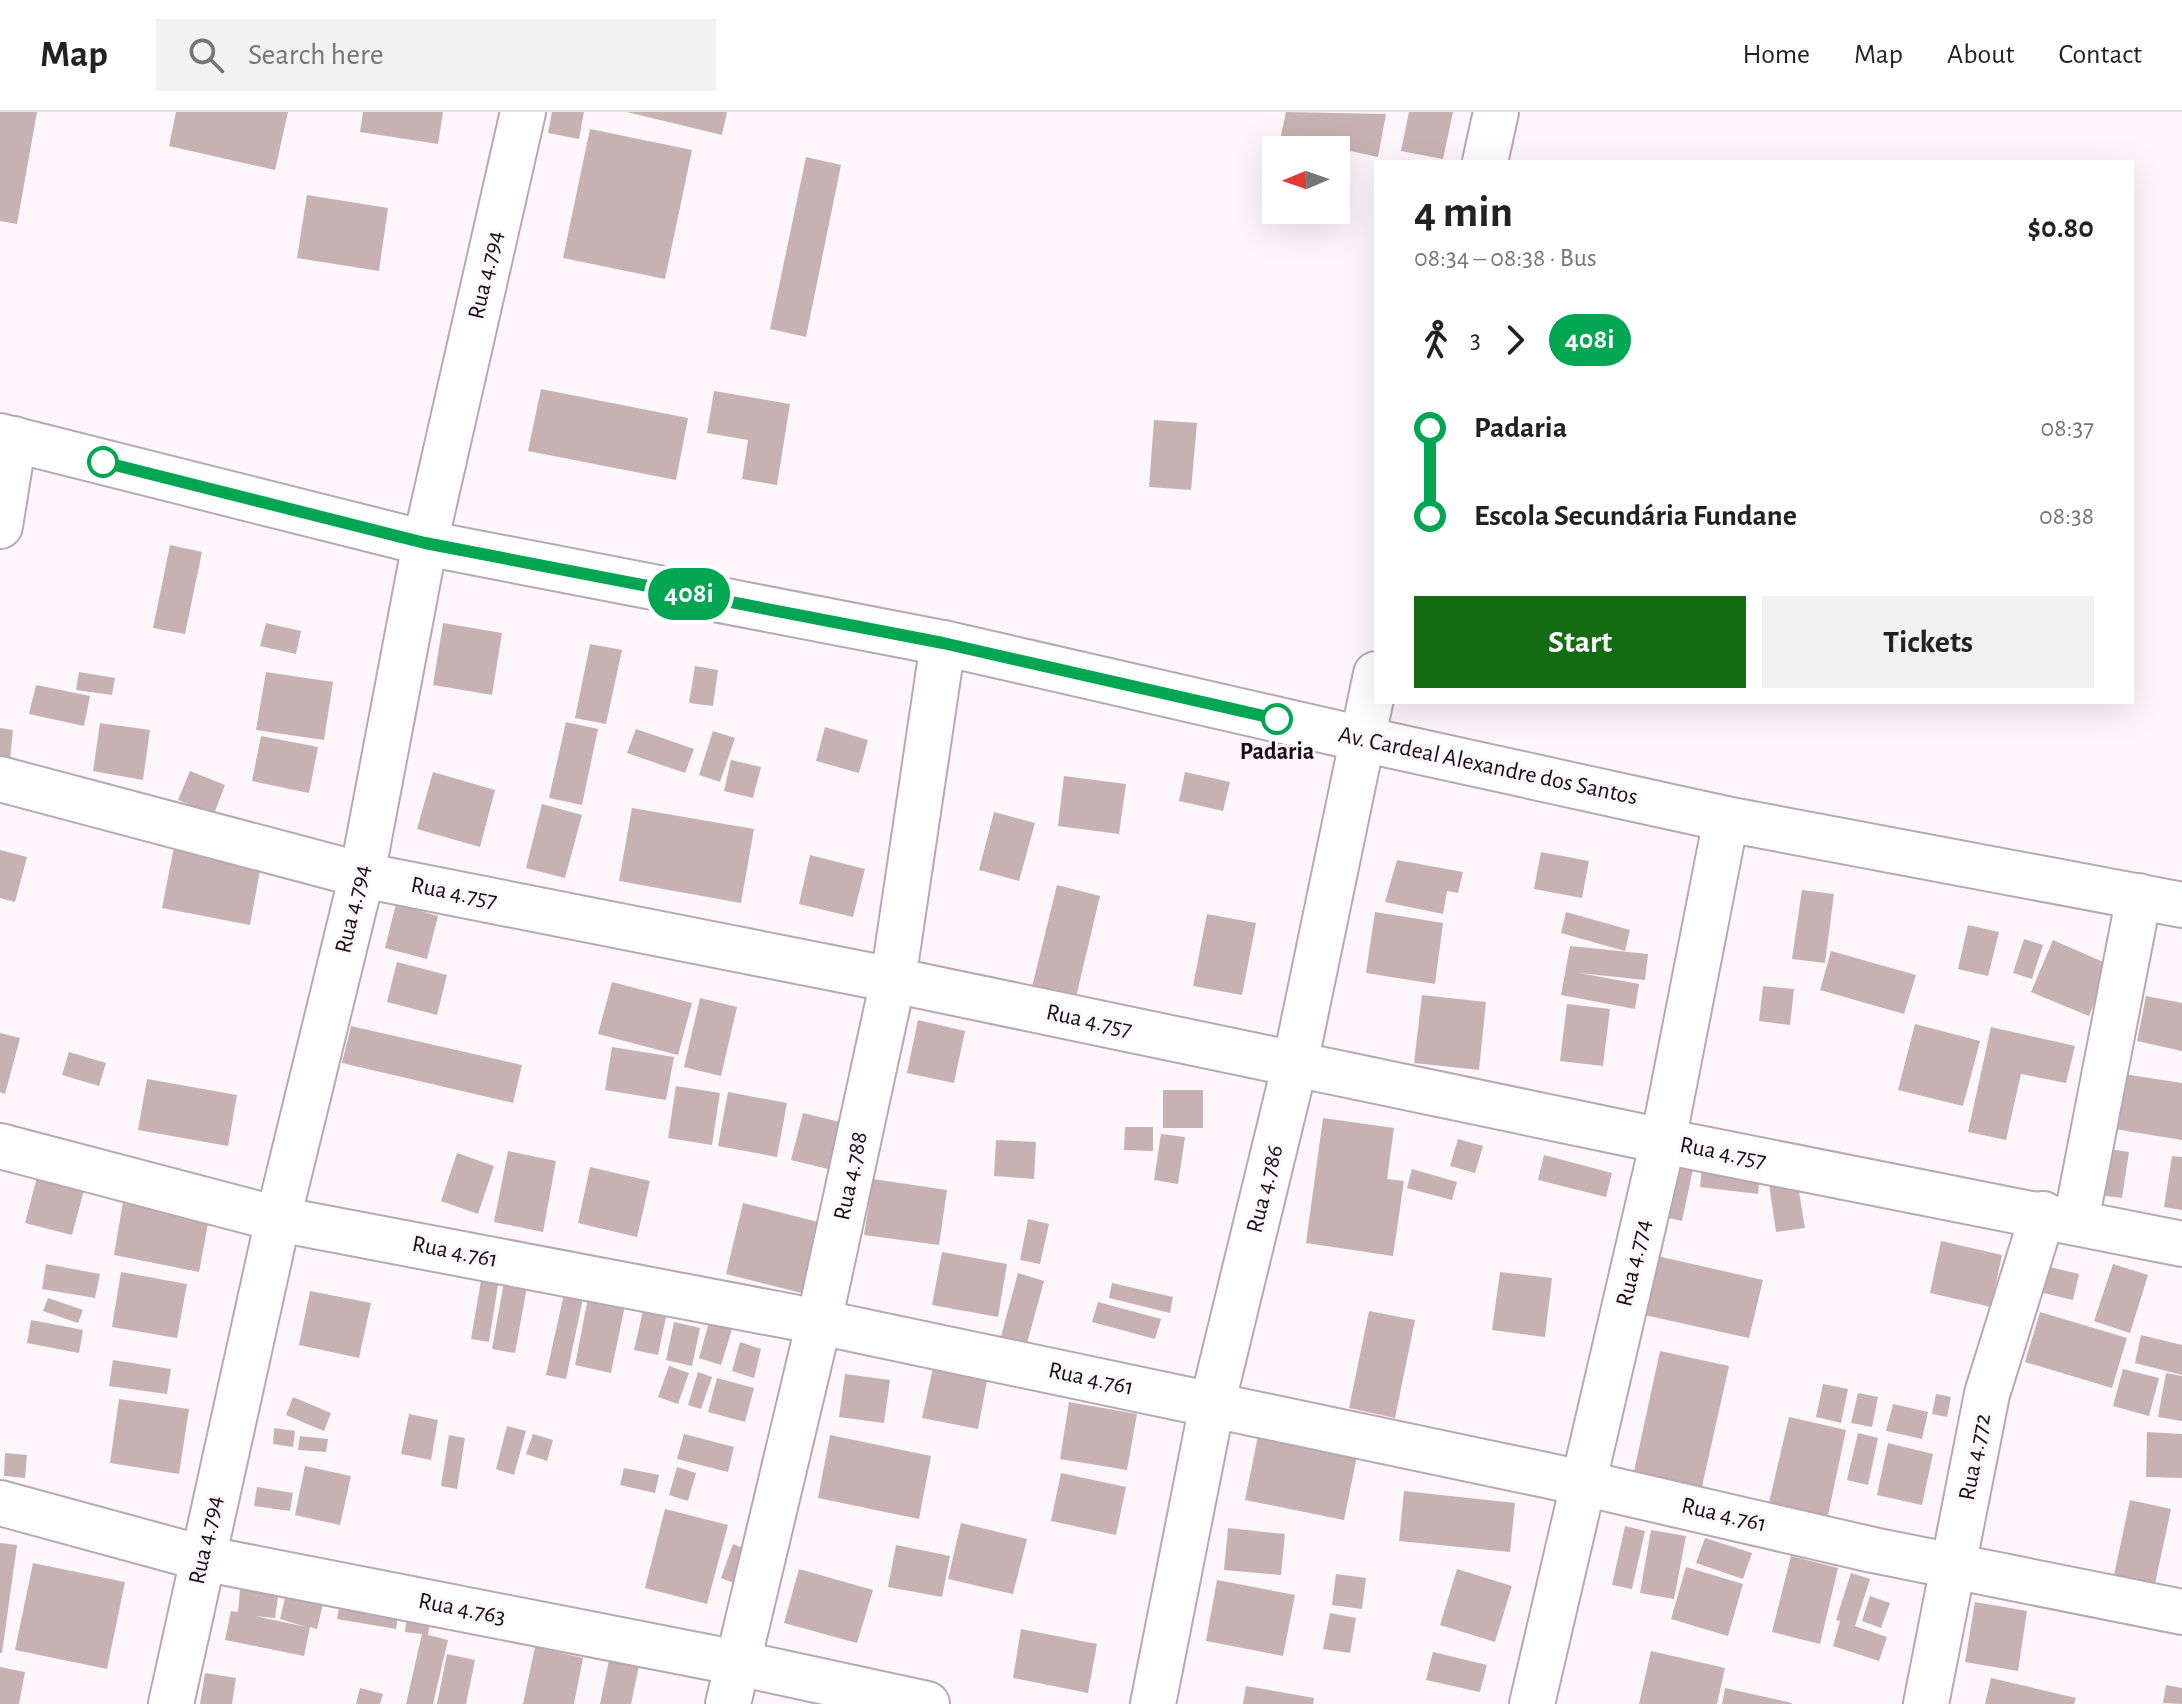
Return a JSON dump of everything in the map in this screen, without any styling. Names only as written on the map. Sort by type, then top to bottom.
[{"type":"street","name":"Rua 4.794","points":[[171,1704],[278,1219],[362,875],[425,543],[523,112]]},
{"type":"street","points":[[1485,160],[1496,112]]},
{"type":"street","name":"Av. Cardeal Alexandre dos Santos","points":[[7,438],[425,543],[943,643],[1726,819],[2182,905]]},
{"type":"street","points":[[0,526],[7,438]]},
{"type":"street","name":"Rua 4.788","points":[[733,1683],[819,1322],[893,980],[943,643]]},
{"type":"street","name":"Rua 4.786","points":[[1153,1704],[1212,1405],[1295,1064],[1374,683]]},
{"type":"street","name":"Rua 4.757","points":[[0,779],[362,875],[893,980],[1663,1141],[2182,1244]]},
{"type":"street","name":"Rua 4.774","points":[[1532,1704],[1663,1141],[1726,819]]},
{"type":"street","name":"Rua 4.772","points":[[1926,1704],[1987,1394],[2060,1218],[2139,896]]},
{"type":"street","name":"Rua 4.761","points":[[0,1146],[278,1219],[819,1322],[1583,1483],[1954,1567],[2182,1612]]},
{"type":"street","name":"Rua 4.763","points":[[0,1503],[202,1558],[733,1683],[927,1704]]},
{"type":"building","points":[[0,112],[37,112],[17,224],[0,221]]},
{"type":"building","points":[[176,112],[288,112],[275,170],[169,146]]},
{"type":"building","points":[[363,112],[443,112],[438,144],[360,132]]},
{"type":"building","points":[[552,112],[584,112],[579,139],[548,133]]},
{"type":"building","points":[[627,112],[727,112],[722,135]]},
{"type":"building","points":[[1286,112],[1386,114],[1378,157],[1350,151],[1350,136],[1281,136]]},
{"type":"building","points":[[1409,112],[1453,112],[1443,159],[1401,151]]},
{"type":"building","points":[[590,129],[692,150],[665,279],[563,258]]},
{"type":"building","points":[[806,157],[841,165],[806,337],[770,329]]},
{"type":"building","points":[[307,195],[388,208],[379,271],[297,258]]},
{"type":"building","points":[[541,389],[688,418],[676,480],[528,451]]},
{"type":"building","points":[[714,391],[790,404],[777,485],[742,479],[748,440],[707,433]]},
{"type":"building","points":[[1154,420],[1197,423],[1191,490],[1149,487]]},
{"type":"building","points":[[170,545],[202,552],[185,634],[153,628]]},
{"type":"building","points":[[266,623],[301,631],[296,654],[260,646]]},
{"type":"building","points":[[443,623],[502,633],[492,695],[433,685]]},
{"type":"building","points":[[590,644],[622,650],[606,724],[575,718]]},
{"type":"building","points":[[695,666],[718,670],[713,706],[689,703]]},
{"type":"building","points":[[79,672],[115,678],[112,695],[76,690]]},
{"type":"building","points":[[266,672],[333,682],[324,740],[256,730]]},
{"type":"building","points":[[36,685],[90,696],[84,726],[29,714]]},
{"type":"building","points":[[566,722],[598,729],[582,805],[549,798]]},
{"type":"building","points":[[100,723],[150,730],[143,780],[93,771]]},
{"type":"building","points":[[825,727],[868,740],[859,773],[816,761]]},
{"type":"building","points":[[0,728],[13,730],[10,760],[0,759]]},
{"type":"building","points":[[636,729],[694,749],[685,773],[627,753]]},
{"type":"building","points":[[713,731],[735,738],[720,782],[699,775]]},
{"type":"building","points":[[261,736],[318,747],[309,793],[252,781]]},
{"type":"building","points":[[731,760],[761,767],[753,798],[724,791]]},
{"type":"building","points":[[190,771],[225,785],[214,814],[178,800]]},
{"type":"building","points":[[433,772],[495,790],[480,847],[417,829]]},
{"type":"building","points":[[1185,772],[1230,782],[1223,811],[1179,801]]},
{"type":"building","points":[[1064,776],[1126,784],[1119,834],[1058,826]]},
{"type":"building","points":[[542,804],[582,815],[565,878],[526,868]]},
{"type":"building","points":[[632,808],[754,829],[741,903],[619,881]]},
{"type":"building","points":[[994,812],[1035,823],[1019,881],[979,870]]},
{"type":"building","points":[[176,837],[263,854],[250,925],[162,908]]},
{"type":"building","points":[[0,850],[27,857],[15,902],[0,898]]},
{"type":"building","points":[[1541,852],[1589,861],[1582,898],[1534,889]]},
{"type":"building","points":[[810,855],[865,869],[853,917],[799,904]]},
{"type":"building","points":[[1397,860],[1463,872],[1458,893],[1447,891],[1443,914],[1385,902]]},
{"type":"building","points":[[1057,885],[1100,896],[1076,997],[1032,987]]},
{"type":"building","points":[[1802,890],[1834,894],[1825,963],[1792,959]]},
{"type":"building","points":[[396,904],[438,916],[427,959],[385,948]]},
{"type":"building","points":[[1375,912],[1443,923],[1435,984],[1366,973]]},
{"type":"building","points":[[1566,912],[1630,930],[1625,951],[1561,933]]},
{"type":"building","points":[[1207,914],[1256,923],[1242,995],[1193,986]]},
{"type":"building","points":[[1968,925],[1999,932],[1988,976],[1958,969]]},
{"type":"building","points":[[2024,939],[2043,945],[2032,979],[2013,973]]},
{"type":"building","points":[[2053,940],[2110,965],[2089,1016],[2031,992]]},
{"type":"building","points":[[1570,946],[1648,954],[1645,980],[1579,973],[1639,984],[1635,1009],[1561,995]]},
{"type":"building","points":[[1831,951],[1916,975],[1904,1014],[1820,990]]},
{"type":"building","points":[[397,962],[447,975],[437,1015],[387,1002]]},
{"type":"building","points":[[612,982],[692,1003],[678,1055],[598,1034]]},
{"type":"building","points":[[1763,986],[1794,989],[1790,1025],[1759,1021]]},
{"type":"building","points":[[1422,995],[1486,1002],[1479,1070],[1414,1063]]},
{"type":"building","points":[[2146,996],[2182,1003],[2182,1051],[2137,1041]]},
{"type":"building","points":[[700,998],[737,1007],[721,1076],[684,1067]]},
{"type":"building","points":[[1567,1004],[1610,1009],[1603,1066],[1560,1061]]},
{"type":"building","points":[[918,1020],[965,1031],[954,1083],[907,1073]]},
{"type":"building","points":[[1915,1024],[1980,1041],[1963,1106],[1898,1090]]},
{"type":"building","points":[[351,1026],[522,1065],[513,1103],[342,1063]]},
{"type":"building","points":[[1991,1027],[2075,1046],[2066,1083],[2021,1074],[2006,1140],[1968,1132]]},
{"type":"building","points":[[0,1033],[20,1038],[5,1094],[0,1092]]},
{"type":"building","points":[[612,1047],[674,1057],[666,1100],[605,1090]]},
{"type":"building","points":[[69,1052],[106,1063],[99,1086],[62,1075]]},
{"type":"building","points":[[2117,1073],[2182,1083],[2182,1140],[2108,1128]]},
{"type":"building","points":[[147,1079],[237,1095],[228,1146],[138,1130]]},
{"type":"building","points":[[676,1086],[720,1093],[712,1145],[668,1138]]},
{"type":"building","points":[[1163,1090],[1203,1090],[1203,1128],[1163,1128]]},
{"type":"building","points":[[728,1092],[787,1103],[777,1157],[718,1146]]},
{"type":"building","points":[[803,1113],[840,1122],[828,1169],[791,1160]]},
{"type":"building","points":[[1323,1118],[1394,1128],[1387,1179],[1404,1181],[1393,1256],[1306,1243]]},
{"type":"building","points":[[1125,1127],[1153,1127],[1153,1151],[1124,1150]]},
{"type":"building","points":[[1161,1134],[1185,1137],[1178,1184],[1154,1180]]},
{"type":"building","points":[[1458,1139],[1483,1146],[1475,1173],[1450,1166]]},
{"type":"building","points":[[996,1140],[1036,1142],[1034,1179],[994,1176]]},
{"type":"building","points":[[2097,1147],[2129,1152],[2122,1198],[2091,1194]]},
{"type":"building","points":[[508,1151],[556,1161],[543,1232],[494,1222]]},
{"type":"building","points":[[457,1153],[494,1166],[478,1214],[441,1201]]},
{"type":"building","points":[[1668,1154],[1695,1160],[1682,1221],[1655,1215]]},
{"type":"building","points":[[1544,1155],[1612,1173],[1606,1197],[1538,1180]]},
{"type":"building","points":[[2172,1156],[2182,1157],[2182,1210],[2164,1207]]},
{"type":"building","points":[[41,1162],[88,1175],[72,1235],[25,1223]]},
{"type":"building","points":[[1702,1166],[1760,1173],[1758,1194],[1700,1187]]},
{"type":"building","points":[[590,1167],[650,1181],[637,1237],[578,1223]]},
{"type":"building","points":[[1412,1169],[1457,1182],[1452,1200],[1407,1188]]},
{"type":"building","points":[[873,1179],[947,1190],[939,1245],[864,1235]]},
{"type":"building","points":[[1797,1180],[1805,1228],[1776,1232],[1769,1184]]},
{"type":"building","points":[[124,1196],[210,1213],[199,1272],[114,1255]]},
{"type":"building","points":[[743,1203],[830,1225],[813,1296],[726,1274]]},
{"type":"building","points":[[1028,1219],[1049,1224],[1040,1264],[1020,1260]]},
{"type":"building","points":[[1941,1241],[2002,1255],[1991,1307],[1930,1293]]},
{"type":"building","points":[[942,1252],[1007,1264],[998,1317],[932,1305]]},
{"type":"building","points":[[1657,1256],[1763,1280],[1749,1338],[1644,1315]]},
{"type":"building","points":[[46,1264],[100,1274],[95,1298],[42,1289]]},
{"type":"building","points":[[2113,1264],[2148,1275],[2130,1333],[2094,1321]]},
{"type":"building","points":[[2042,1265],[2079,1274],[2073,1300],[2035,1291]]},
{"type":"building","points":[[121,1272],[187,1284],[177,1338],[112,1327]]},
{"type":"building","points":[[1500,1272],[1552,1278],[1545,1337],[1492,1330]]},
{"type":"building","points":[[1018,1273],[1044,1281],[1026,1347],[1000,1340]]},
{"type":"building","points":[[482,1275],[499,1278],[489,1342],[471,1339]]},
{"type":"building","points":[[505,1276],[528,1281],[515,1353],[492,1349]]},
{"type":"building","points":[[1112,1283],[1173,1297],[1170,1313],[1109,1298]]},
{"type":"building","points":[[566,1285],[585,1289],[566,1379],[546,1375]]},
{"type":"building","points":[[590,1288],[627,1296],[611,1373],[575,1365]]},
{"type":"building","points":[[310,1291],[371,1303],[359,1358],[299,1345]]},
{"type":"building","points":[[48,1298],[83,1310],[78,1323],[43,1311]]},
{"type":"building","points":[[1098,1302],[1161,1319],[1155,1339],[1092,1322]]},
{"type":"building","points":[[643,1311],[666,1317],[658,1355],[634,1350]]},
{"type":"building","points":[[1369,1311],[1415,1320],[1395,1418],[1349,1408]]},
{"type":"building","points":[[2040,1312],[2127,1338],[2112,1388],[2025,1362]]},
{"type":"building","points":[[31,1320],[83,1330],[79,1353],[27,1343]]},
{"type":"building","points":[[674,1322],[700,1328],[692,1366],[666,1360]]},
{"type":"building","points":[[709,1322],[732,1329],[721,1365],[699,1358]]},
{"type":"building","points":[[2141,1335],[2182,1345],[2182,1375],[2135,1363]]},
{"type":"building","points":[[740,1342],[761,1349],[754,1378],[732,1371]]},
{"type":"building","points":[[1660,1351],[1729,1366],[1701,1491],[1633,1476]]},
{"type":"building","points":[[936,1354],[990,1365],[978,1429],[922,1418]]},
{"type":"building","points":[[113,1360],[171,1369],[167,1394],[109,1386]]},
{"type":"building","points":[[669,1366],[689,1373],[678,1404],[658,1397]]},
{"type":"building","points":[[2123,1369],[2159,1378],[2149,1416],[2113,1406]]},
{"type":"building","points":[[698,1372],[712,1377],[701,1409],[688,1405]]},
{"type":"building","points":[[2166,1373],[2182,1376],[2182,1421],[2158,1417]]},
{"type":"building","points":[[845,1374],[890,1380],[884,1423],[839,1417]]},
{"type":"building","points":[[717,1378],[754,1388],[745,1422],[708,1412]]},
{"type":"building","points":[[1823,1384],[1848,1389],[1841,1423],[1816,1417]]},
{"type":"building","points":[[1858,1393],[1878,1397],[1872,1427],[1851,1423]]},
{"type":"building","points":[[1936,1394],[1951,1397],[1947,1417],[1932,1414]]},
{"type":"building","points":[[293,1397],[331,1413],[324,1431],[286,1415]]},
{"type":"building","points":[[119,1399],[189,1409],[179,1474],[110,1463]]},
{"type":"building","points":[[1069,1402],[1137,1414],[1127,1470],[1060,1459]]},
{"type":"building","points":[[1893,1404],[1928,1412],[1922,1439],[1886,1431]]},
{"type":"building","points":[[409,1414],[438,1420],[431,1460],[401,1454]]},
{"type":"building","points":[[1789,1417],[1846,1430],[1827,1520],[1768,1507]]},
{"type":"building","points":[[507,1426],[526,1431],[514,1475],[496,1469]]},
{"type":"building","points":[[274,1428],[295,1431],[293,1447],[273,1444]]},
{"type":"building","points":[[2147,1432],[2182,1434],[2182,1478],[2146,1477]]},
{"type":"building","points":[[1858,1433],[1878,1438],[1868,1485],[1847,1480]]},
{"type":"building","points":[[533,1434],[553,1440],[547,1461],[526,1454]]},
{"type":"building","points":[[684,1434],[734,1447],[728,1472],[677,1459]]},
{"type":"building","points":[[449,1435],[465,1438],[457,1489],[441,1486]]},
{"type":"building","points":[[830,1435],[931,1456],[919,1519],[818,1498]]},
{"type":"building","points":[[300,1436],[328,1439],[326,1452],[298,1450]]},
{"type":"building","points":[[1258,1436],[1357,1456],[1344,1520],[1245,1500]]},
{"type":"building","points":[[1888,1443],[1933,1454],[1922,1505],[1877,1495]]},
{"type":"building","points":[[5,1453],[27,1455],[25,1478],[4,1476]]},
{"type":"building","points":[[305,1466],[351,1476],[340,1525],[295,1515]]},
{"type":"building","points":[[677,1467],[696,1473],[688,1501],[669,1495]]},
{"type":"building","points":[[624,1468],[659,1475],[655,1493],[620,1485]]},
{"type":"building","points":[[1061,1473],[1126,1487],[1116,1535],[1051,1521]]},
{"type":"building","points":[[257,1487],[293,1493],[290,1511],[254,1506]]},
{"type":"building","points":[[1404,1491],[1515,1503],[1510,1552],[1399,1541]]},
{"type":"building","points":[[2130,1500],[2171,1509],[2155,1584],[2114,1575]]},
{"type":"building","points":[[665,1509],[728,1525],[707,1604],[645,1588]]},
{"type":"building","points":[[961,1523],[1027,1539],[1013,1594],[948,1579]]},
{"type":"building","points":[[1625,1526],[1645,1531],[1632,1589],[1612,1585]]},
{"type":"building","points":[[1228,1528],[1285,1534],[1281,1575],[1224,1570]]},
{"type":"building","points":[[1651,1530],[1686,1536],[1674,1599],[1640,1593]]},
{"type":"building","points":[[1705,1538],[1752,1553],[1743,1579],[1696,1563]]},
{"type":"building","points":[[0,1543],[17,1545],[2,1653],[0,1653]]},
{"type":"building","points":[[733,1544],[751,1551],[739,1585],[721,1578]]},
{"type":"building","points":[[896,1545],[950,1556],[942,1597],[888,1587]]},
{"type":"building","points":[[1791,1556],[1838,1568],[1820,1644],[1772,1632]]},
{"type":"building","points":[[33,1563],[125,1582],[107,1669],[15,1650]]},
{"type":"building","points":[[1686,1567],[1743,1584],[1728,1636],[1671,1619]]},
{"type":"building","points":[[799,1569],[873,1590],[857,1643],[784,1623]]},
{"type":"building","points":[[1457,1569],[1512,1586],[1495,1642],[1440,1625]]},
{"type":"building","points":[[1851,1573],[1870,1579],[1855,1626],[1887,1637],[1879,1661],[1833,1646],[1840,1621],[1836,1620]]},
{"type":"building","points":[[1336,1574],[1366,1578],[1362,1609],[1332,1605]]},
{"type":"building","points":[[241,1578],[280,1582],[275,1618],[255,1616],[306,1627],[280,1619],[286,1594],[323,1604],[317,1629],[310,1627],[304,1656],[225,1640],[231,1611],[238,1612]]},
{"type":"building","points":[[1217,1580],[1295,1595],[1283,1656],[1206,1641]]},
{"type":"building","points":[[342,1590],[401,1600],[396,1629],[337,1619]]},
{"type":"building","points":[[1870,1596],[1890,1603],[1881,1628],[1862,1621]]},
{"type":"building","points":[[1975,1602],[2027,1611],[2018,1671],[1965,1662]]},
{"type":"building","points":[[408,1605],[432,1608],[428,1635],[448,1640],[433,1704],[406,1704],[422,1634],[405,1632]]},
{"type":"building","points":[[1330,1613],[1356,1618],[1350,1653],[1323,1649]]},
{"type":"building","points":[[1021,1629],[1097,1644],[1088,1693],[1013,1678]]},
{"type":"building","points":[[535,1647],[583,1658],[574,1704],[523,1704]]},
{"type":"building","points":[[1651,1651],[1725,1668],[1717,1704],[1639,1704]]},
{"type":"building","points":[[1433,1652],[1487,1665],[1480,1692],[1426,1680]]},
{"type":"building","points":[[447,1654],[475,1660],[466,1704],[437,1704]]},
{"type":"building","points":[[609,1660],[639,1666],[631,1704],[600,1704]]},
{"type":"building","points":[[0,1667],[25,1672],[19,1704],[0,1704]]},
{"type":"building","points":[[205,1673],[236,1678],[232,1704],[200,1704]]},
{"type":"building","points":[[1991,1678],[2076,1698],[2074,1704],[1985,1704]]},
{"type":"building","points":[[2166,1685],[2182,1688],[2182,1704],[2163,1703]]},
{"type":"building","points":[[1246,1686],[1314,1698],[1313,1704],[1243,1704]]},
{"type":"building","points":[[360,1688],[383,1694],[380,1704],[356,1704]]},
{"type":"building","points":[[1725,1688],[1792,1703],[1792,1704],[1722,1704]]},
{"type":"bus line","name":"408i","points":[[103,462],[425,543],[943,643],[1277,719]]},
{"type":"place","name":"Padaria","points":[[1277,719]]}]
